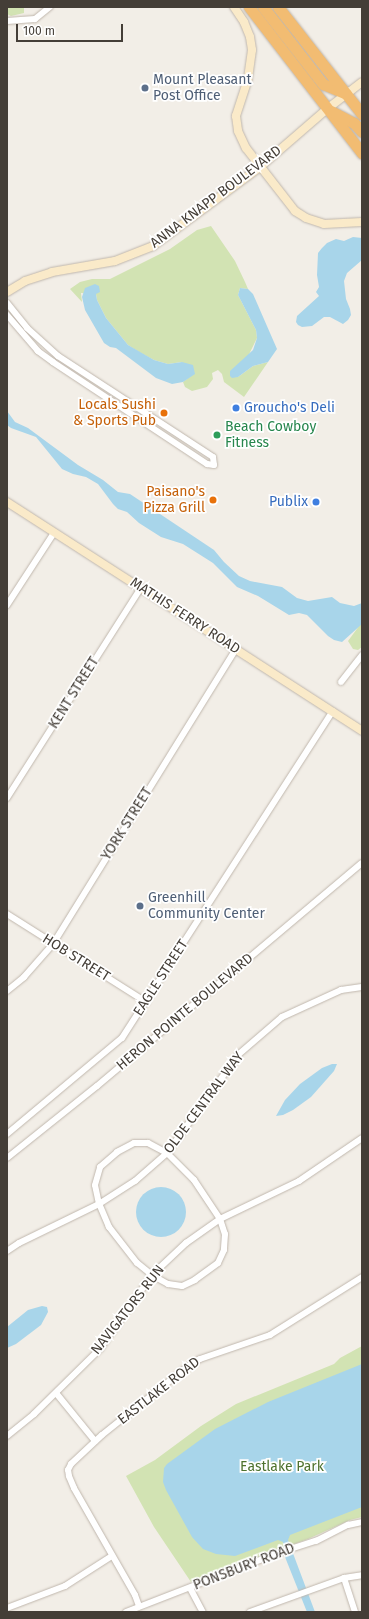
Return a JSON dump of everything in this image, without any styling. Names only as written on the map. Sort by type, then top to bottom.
[{"type":"highway","points":[[249,7],[362,153]]},
{"type":"highway","points":[[263,7],[323,84],[346,94]]},
{"type":"highway","points":[[278,7],[362,114]]},
{"type":"highway","points":[[327,109],[354,122],[362,132]]},
{"type":"street","points":[[7,21],[36,19],[50,7]]},
{"type":"street","points":[[234,7],[244,22],[250,37],[252,50],[248,79],[236,116],[238,131],[246,148],[295,211],[306,218],[324,224],[362,222]]},
{"type":"street","name":"ANNA KNAPP BOULEVARD","points":[[7,292],[25,281],[52,272],[115,261],[153,246],[260,167],[327,109],[362,82]]},
{"type":"street","points":[[7,303],[27,328],[58,356],[213,457],[214,465],[207,464],[53,362],[38,351],[7,315]]},
{"type":"street","name":"MATHIS FERRY ROAD","points":[[7,502],[362,731]]},
{"type":"street","points":[[7,605],[54,532]]},
{"type":"street","name":"KENT STREET","points":[[7,798],[141,588]]},
{"type":"street","name":"YORK STREET","points":[[7,991],[24,977],[53,944],[236,649]]},
{"type":"street","points":[[341,682],[362,655]]},
{"type":"street","name":"EAGLE STREET","points":[[7,1134],[122,1038],[333,711]]},
{"type":"street","name":"HERON POINTE BOULEVARD","points":[[7,1158],[97,1086],[362,863]]},
{"type":"street","name":"HOB STREET","points":[[7,914],[146,1002]]},
{"type":"street","name":"OLDE CENTRAL WAY","points":[[7,1251],[19,1243],[99,1204],[135,1181],[167,1153],[239,1054],[282,1017],[341,990],[362,987]]},
{"type":"street","name":"NAVIGATORS RUN","points":[[7,1436],[34,1414],[100,1349],[152,1275],[186,1243],[220,1219],[299,1181],[362,1138]]},
{"type":"street","points":[[134,1143],[148,1143],[167,1153],[194,1180],[220,1219],[225,1234],[224,1250],[218,1263],[195,1280],[182,1286],[168,1284],[152,1275],[138,1263],[109,1227],[99,1204],[95,1185],[100,1167],[117,1152],[134,1143]]},
{"type":"street","name":"EASTLAKE ROAD","points":[[112,1556],[68,1476],[68,1470],[71,1464],[95,1441],[183,1370],[200,1359],[270,1335],[362,1276]]},
{"type":"street","points":[[56,1393],[95,1441]]},
{"type":"street","name":"PONSBURY ROAD","points":[[126,1612],[280,1552],[316,1541],[348,1525],[362,1522]]},
{"type":"street","points":[[7,1608],[65,1586],[112,1556],[136,1595],[139,1606]]},
{"type":"street","points":[[250,1612],[265,1610],[344,1578],[362,1575]]},
{"type":"street","points":[[344,1578],[355,1612]]},
{"type":"street","points":[[190,1588],[203,1612]]},
{"type":"green space","points":[[7,7],[26,7],[24,8],[24,13],[11,16],[7,14]]},
{"type":"green space","points":[[211,226],[235,261],[245,282],[248,289],[240,288],[238,295],[256,330],[257,338],[238,377],[253,366],[268,362],[244,397],[224,382],[222,374],[218,370],[212,373],[213,379],[207,387],[192,391],[185,387],[183,382],[192,375],[182,362],[168,364],[154,360],[128,345],[106,318],[97,300],[96,294],[81,293],[82,302],[70,289],[80,282],[92,279],[110,279],[170,249],[197,230]]},
{"type":"green space","points":[[362,622],[362,647],[358,650],[353,649],[348,641]]},
{"type":"green space","name":"Eastlake Park","points":[[362,1346],[362,1517],[350,1520],[308,1539],[191,1582],[154,1527],[126,1476],[155,1460],[201,1426],[236,1404],[334,1364],[340,1358]]},
{"type":"water","points":[[353,237],[362,238],[362,260],[347,273],[344,281],[346,299],[351,315],[348,320],[343,324],[330,317],[324,317],[312,326],[302,327],[298,325],[296,322],[297,316],[319,296],[316,292],[319,287],[317,275],[318,253],[327,243],[336,239],[344,241]]},
{"type":"water","points":[[95,284],[99,286],[100,292],[96,294],[97,300],[106,318],[128,345],[154,360],[168,364],[182,362],[193,365],[195,374],[183,382],[172,384],[156,378],[116,348],[110,347],[104,343],[85,310],[82,297],[85,288]]},
{"type":"water","points":[[240,288],[248,289],[253,294],[277,349],[268,362],[253,366],[238,377],[232,378],[230,376],[230,371],[253,350],[257,338],[256,330],[238,295]]},
{"type":"water","points":[[7,411],[15,422],[28,428],[118,492],[130,494],[214,550],[239,576],[250,581],[282,587],[297,598],[308,601],[332,597],[340,603],[354,606],[362,603],[362,624],[342,642],[334,640],[307,615],[299,613],[289,615],[258,596],[237,587],[213,563],[183,544],[161,537],[139,523],[127,512],[118,509],[98,484],[86,477],[73,474],[62,469],[36,437],[11,428],[7,425]]},
{"type":"water","points":[[332,1064],[337,1064],[334,1071],[311,1097],[293,1110],[283,1115],[276,1116],[285,1100],[300,1084],[322,1068]]},
{"type":"water","points":[[156,1187],[166,1187],[179,1194],[186,1207],[186,1217],[179,1230],[166,1237],[156,1237],[147,1233],[140,1226],[136,1217],[136,1207],[140,1198],[147,1191]]},
{"type":"water","points":[[42,1306],[47,1307],[48,1312],[41,1325],[16,1344],[7,1348],[7,1327],[28,1310]]},
{"type":"water","name":"Eastlake Park","points":[[362,1364],[362,1507],[290,1535],[288,1540],[315,1612],[307,1612],[285,1557],[283,1542],[278,1540],[235,1556],[216,1554],[203,1549],[192,1537],[166,1490],[163,1482],[164,1468],[167,1464],[215,1429],[268,1402]]},
{"type":"place","name":"Mount Pleasant Post Office","points":[[145,88]]},
{"type":"place","name":"Groucho's Deli","points":[[236,408]]},
{"type":"place","name":"Locals Sushi & Sports Pub","points":[[164,413]]},
{"type":"place","name":"Beach Cowboy Fitness","points":[[217,435]]},
{"type":"place","name":"Paisano's Pizza Grill","points":[[213,500]]},
{"type":"place","name":"Publix","points":[[316,502]]},
{"type":"place","name":"Greenhill Community Center","points":[[140,906]]}]
